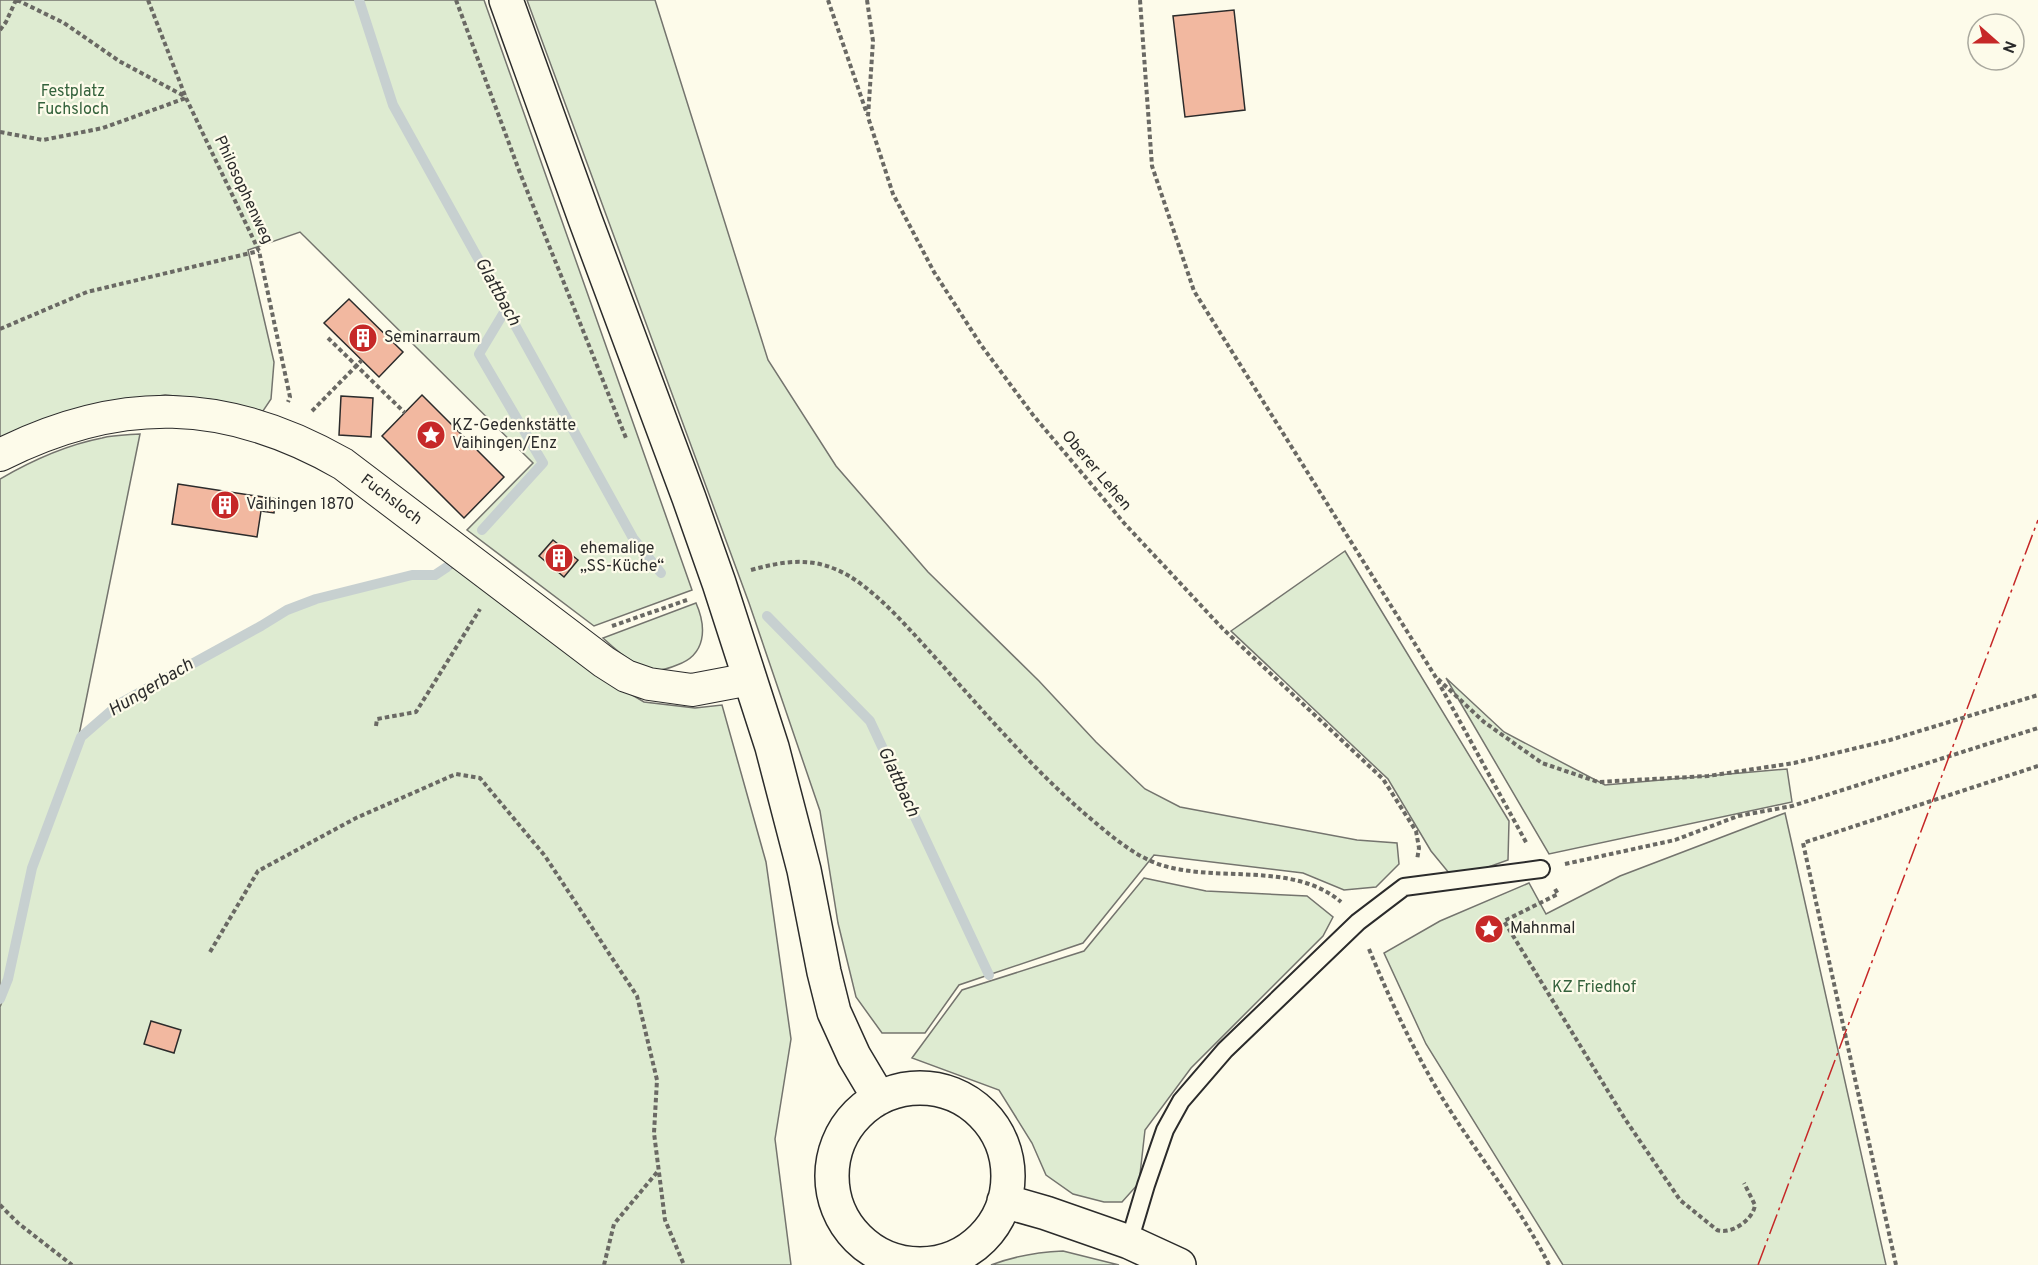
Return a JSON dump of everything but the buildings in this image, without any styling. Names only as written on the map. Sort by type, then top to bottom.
[{"type":"main road","points":[[506,0],[719,583],[772,747],[804,870],[834,1012],[854,1056],[879,1098]]},
{"type":"main road","points":[[904,1089],[940,1090],[967,1102],[988,1119],[1001,1140],[1007,1164],[1008,1185],[1004,1201],[996,1221],[982,1238],[964,1253],[934,1264],[875,1259],[844,1221],[834,1194],[832,1177],[836,1148],[853,1119],[879,1098],[904,1089]]},
{"type":"main road","points":[[1004,1201],[1129,1242],[1179,1265]]},
{"type":"street","name":"Fuchsloch","points":[[0,455],[62,428],[100,418],[138,413],[195,413],[242,421],[277,431],[316,448],[343,464],[577,642],[626,676],[649,684],[692,690],[750,679]]},
{"type":"lane","points":[[1129,1242],[1165,1130],[1181,1101],[1226,1050],[1358,922],[1404,887],[1541,869]]},
{"type":"path","points":[[0,30],[16,0],[64,23],[119,61],[186,98]]},
{"type":"path","name":"Philosophenweg","points":[[148,0],[186,98],[259,251],[290,397],[277,431]]},
{"type":"path","points":[[456,0],[520,173],[628,443]]},
{"type":"path","points":[[828,0],[868,117]]},
{"type":"path","name":"Oberer Lehen","points":[[867,0],[873,41],[868,117],[893,194],[934,272],[981,345],[1033,415],[1124,523],[1223,629],[1383,779],[1416,831],[1419,848],[1416,863],[1404,887]]},
{"type":"path","points":[[1140,0],[1152,166],[1194,291],[1435,676],[1541,869],[1558,894],[1504,921],[1625,1119],[1680,1200],[1717,1230],[1724,1232],[1733,1230],[1753,1214],[1755,1205],[1744,1183]]},
{"type":"path","points":[[0,132],[43,140],[103,129],[186,98]]},
{"type":"path","points":[[0,329],[87,291],[259,251]]},
{"type":"path","points":[[328,338],[405,413]]},
{"type":"path","points":[[332,391],[362,360]]},
{"type":"path","points":[[577,642],[595,632],[685,600],[742,573],[765,567],[800,561],[820,563],[845,574],[881,601],[1044,776],[1118,842],[1161,865],[1187,871],[1271,877],[1312,885],[1333,896],[1350,911],[1358,922],[1387,994],[1422,1064],[1463,1130],[1522,1216],[1549,1265]]},
{"type":"path","points":[[682,590],[685,600]]},
{"type":"path","points":[[376,726],[377,719],[416,712],[483,604]]},
{"type":"path","points":[[1435,676],[1484,722],[1542,763],[1598,782],[1708,776],[1794,763],[1890,740],[2038,695]]},
{"type":"path","points":[[1541,869],[1675,840],[1738,816],[1792,806],[2038,728]]},
{"type":"path","points":[[1896,1265],[1803,843],[2038,766]]},
{"type":"path","points":[[210,952],[258,871],[356,818],[456,774],[480,778],[545,856],[637,996],[657,1080],[654,1133],[665,1220],[684,1265]]},
{"type":"path","points":[[604,1265],[614,1224],[659,1170]]},
{"type":"path","points":[[0,1205],[18,1223],[72,1265]]},
{"type":"green space","name":"Festplatz Fuchsloch","points":[[0,0],[484,0],[692,590],[594,626],[467,530],[533,463],[300,232],[248,250],[274,362],[271,399],[263,411],[215,400],[165,395],[64,412],[0,443]]},
{"type":"green space","points":[[527,0],[655,0],[768,360],[836,466],[928,572],[1145,789],[1180,807],[1357,840],[1397,843],[1399,864],[1376,887],[1344,890],[1303,873],[1154,855],[1083,943],[959,985],[925,1033],[882,1033],[856,997],[838,923],[820,811],[749,603]]},
{"type":"green space","points":[[140,434],[79,735],[30,868],[6,978],[0,992],[0,479],[62,449],[107,437]]},
{"type":"green space","points":[[1345,551],[1509,821],[1508,860],[1480,870],[1449,873],[1431,851],[1388,779],[1231,631]]},
{"type":"green space","points":[[453,567],[593,672],[644,702],[695,708],[722,705],[766,862],[791,1039],[775,1139],[791,1265],[0,1265],[0,1007],[11,979],[35,869],[83,739],[120,705],[288,612],[317,602],[413,577],[436,578]]},
{"type":"green space","points":[[696,603],[702,622],[702,640],[694,655],[674,666],[660,670],[647,668],[626,657],[603,638]]},
{"type":"green space","points":[[1446,678],[1504,732],[1605,785],[1787,769],[1792,802],[1549,854]]},
{"type":"green space","name":"KZ Friedhof","points":[[1785,813],[1886,1265],[1563,1265],[1426,1044],[1384,953],[1440,921],[1529,883],[1546,914],[1620,876]]},
{"type":"green space","points":[[1144,878],[1206,891],[1307,896],[1333,917],[1323,936],[1191,1068],[1145,1130],[1139,1183],[1122,1202],[1104,1202],[1073,1194],[1046,1175],[1032,1143],[999,1090],[912,1058],[962,990],[1084,951]]},
{"type":"green space","points":[[1063,1251],[1119,1265],[991,1265],[1026,1255]]},
{"type":"waterway","name":"Glattbach","points":[[359,0],[393,105],[633,538],[661,573]]},
{"type":"waterway","name":"Hungerbach","points":[[482,530],[543,463],[479,354],[506,309]]},
{"type":"waterway","name":"Hungerbach","points":[[0,999],[8,979],[32,868],[81,737],[119,704],[287,610],[316,599],[412,575],[435,575],[447,567]]},
{"type":"waterway","name":"Glattbach","points":[[767,616],[870,721],[989,975]]},
{"type":"power","points":[[1758,1265],[2038,520]]},
{"type":"place","name":"Seminarraum","points":[[363,338]]},
{"type":"place","name":"KZ-Gedenkstätte Vaihingen/Enz","points":[[431,435]]},
{"type":"place","name":"Vaihingen 1870","points":[[225,505]]},
{"type":"place","name":"ehemalige „SS-Küche“","points":[[559,558]]},
{"type":"place","name":"Mahnmal","points":[[1489,929]]}]
